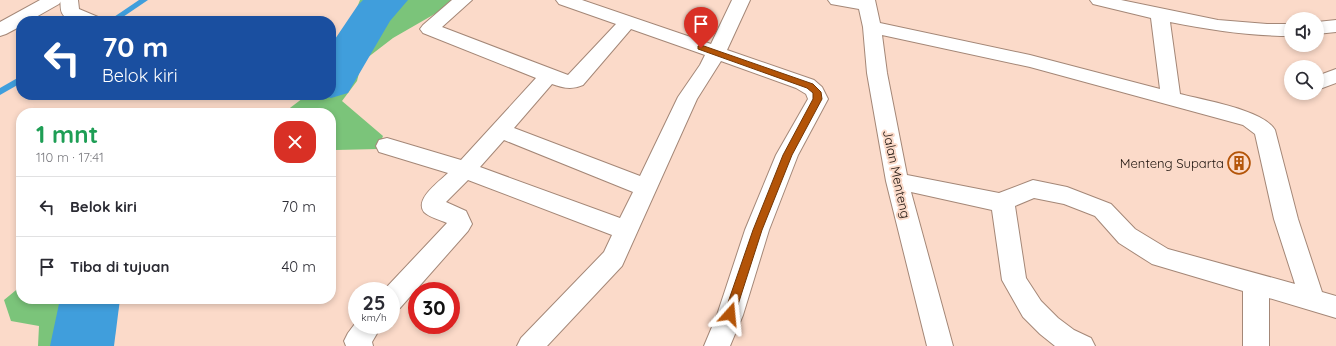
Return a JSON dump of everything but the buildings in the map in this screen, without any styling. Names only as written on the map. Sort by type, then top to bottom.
[{"type":"street","points":[[24,16],[52,0]]},
{"type":"street","points":[[69,0],[70,12],[80,16]]},
{"type":"street","points":[[463,0],[429,29],[566,82],[576,80],[628,21]]},
{"type":"street","points":[[566,0],[810,86],[817,92],[818,99],[785,162],[757,230],[730,314],[717,346]]},
{"type":"street","points":[[530,346],[585,290],[613,258],[647,188],[688,97],[709,67],[740,0]]},
{"type":"street","points":[[837,0],[867,3]]},
{"type":"street","points":[[1099,0],[1160,15],[1198,22],[1254,30],[1284,30]]},
{"type":"street","name":"Jalan Menteng","points":[[867,3],[872,27],[877,73],[897,182],[940,346]]},
{"type":"street","points":[[1160,15],[1166,47],[1171,99]]},
{"type":"street","points":[[0,30],[16,21]]},
{"type":"street","points":[[1324,27],[1336,26]]},
{"type":"street","points":[[872,27],[1030,61],[1250,120],[1265,130],[1286,219],[1312,300]]},
{"type":"street","points":[[400,290],[460,224],[458,218],[432,205],[437,197],[464,171],[549,75]]},
{"type":"street","points":[[1324,80],[1336,76]]},
{"type":"street","points":[[499,130],[647,188]]},
{"type":"street","points":[[387,146],[442,162],[626,230]]},
{"type":"street","points":[[897,182],[1003,203],[1011,197],[1033,189],[1067,196],[1103,210],[1127,236],[1162,257],[1336,307]]},
{"type":"street","points":[[1003,203],[1014,280],[1032,310],[1049,326],[1065,338],[1082,346]]},
{"type":"street","points":[[1256,284],[1256,346]]},
{"type":"street","points":[[360,346],[357,341],[362,334]]},
{"type":"green space","points":[[360,0],[459,0],[393,38],[367,58],[360,69],[357,81],[342,101],[383,136],[378,149],[336,150],[336,108],[290,108],[300,100],[336,100],[336,59],[348,45]]},
{"type":"green space","points":[[16,290],[16,304],[119,304],[102,317],[84,346],[38,346],[39,326],[11,321],[4,300]]},
{"type":"waterway","points":[[120,16],[144,0]]},
{"type":"waterway","points":[[336,74],[373,14],[387,0]]},
{"type":"waterway","points":[[0,92],[16,82]]},
{"type":"waterway","points":[[82,346],[89,304]]},
{"type":"place","name":"Menteng Suparta","points":[[1239,163]]},
{"type":"route","points":[[701,48],[810,86],[817,92],[818,99],[788,155],[757,230],[730,314]]}]
